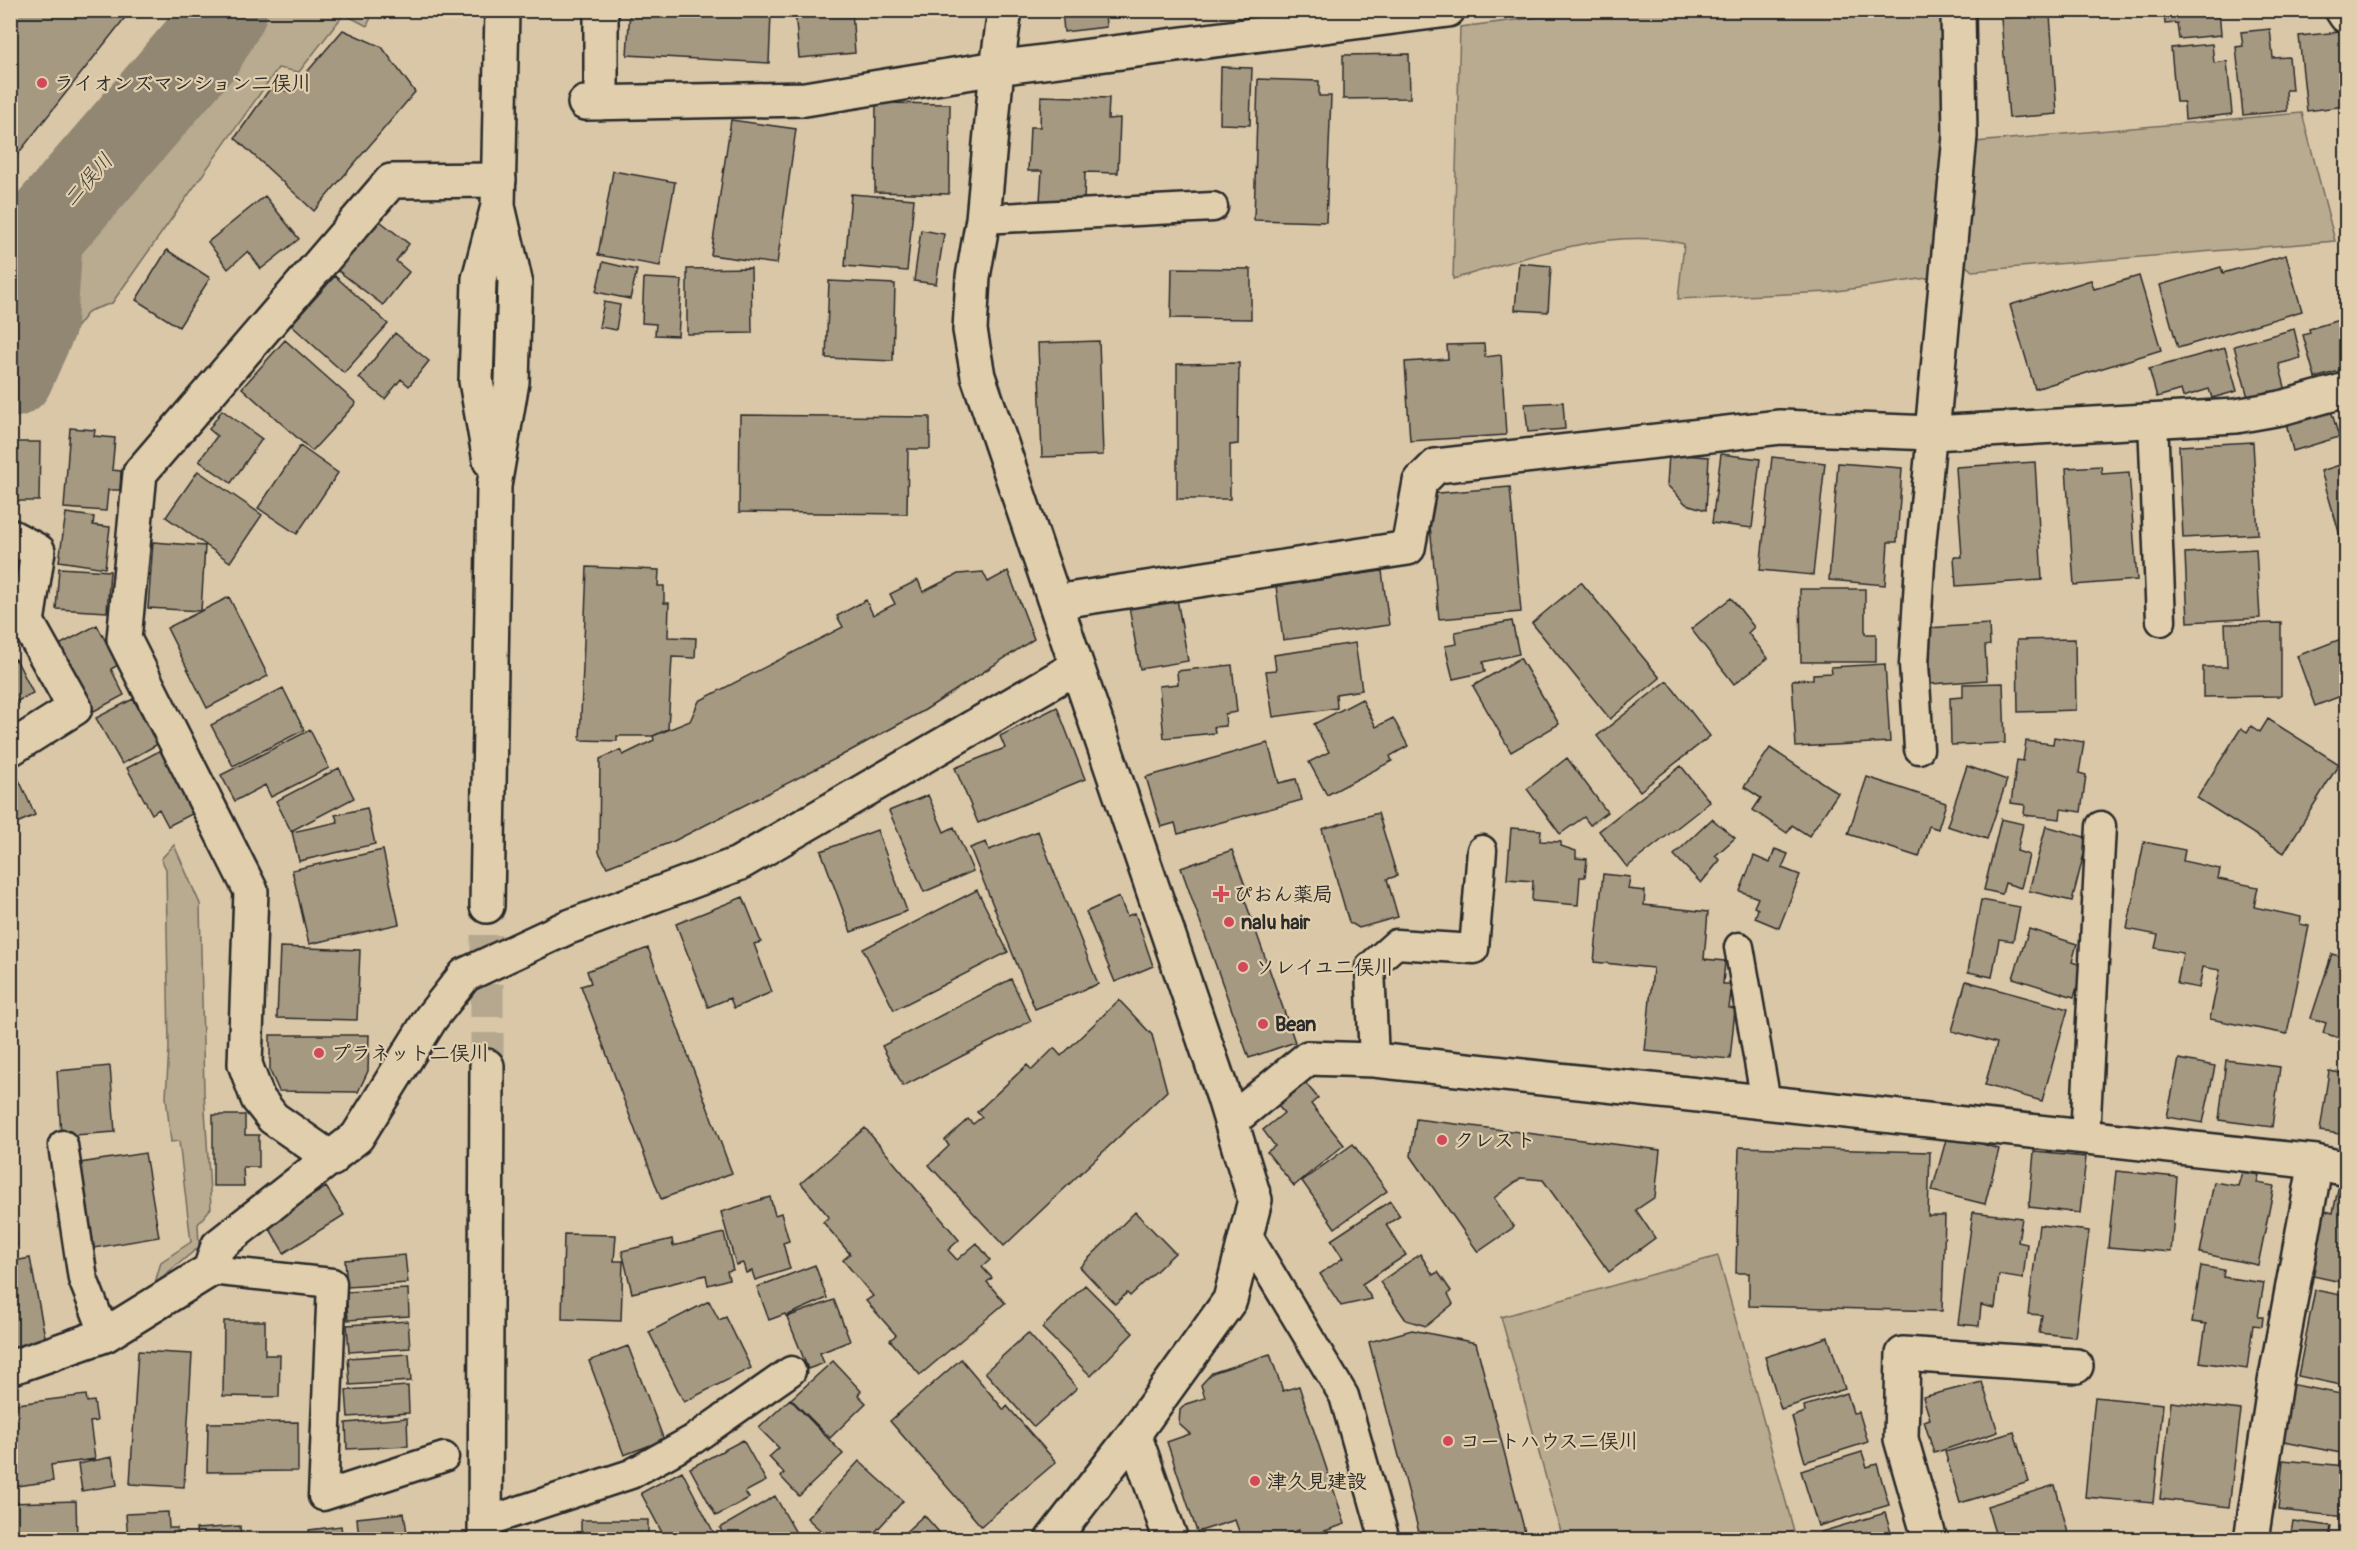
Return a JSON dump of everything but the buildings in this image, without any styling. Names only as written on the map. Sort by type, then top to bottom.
[{"type":"street","points":[[487,906],[494,486],[476,381],[479,279],[499,193],[502,10]]},
{"type":"street","points":[[601,10],[593,103],[805,99],[997,68],[1448,10]]},
{"type":"street","points":[[1005,10],[997,68],[983,219],[973,277],[970,330],[978,376],[1055,602],[1075,668],[1231,1121],[1255,1200],[1230,1300],[1134,1434],[1052,1539]]},
{"type":"street","points":[[1932,433],[1960,136],[1958,10]]},
{"type":"street","points":[[2342,10],[2346,16]]},
{"type":"street","points":[[332,1159],[273,1118],[258,1099],[245,1064],[251,891],[124,639],[141,473],[391,181],[499,193]]},
{"type":"street","points":[[1055,602],[1408,548],[1420,482],[1436,466],[1715,432],[1780,427],[1932,433],[2236,416],[2281,408],[2346,390]]},
{"type":"street","points":[[10,536],[38,551],[27,622],[75,708],[10,750]]},
{"type":"street","points":[[10,1368],[51,1356],[105,1335],[210,1270],[218,1246],[332,1159],[362,1131],[431,1018],[465,975],[566,928],[738,864],[1075,668]]},
{"type":"street","points":[[1231,1121],[1308,1058],[1374,1060],[2331,1165],[2275,1382],[2251,1539]]},
{"type":"street","points":[[485,1531],[487,1066]]},
{"type":"street","points":[[1930,1539],[1901,1439],[1903,1354],[2076,1366]]},
{"type":"street","points":[[1134,1434],[1172,1539]]},
{"type":"lane","points":[[983,219],[1213,207]]},
{"type":"lane","points":[[2153,420],[2161,621]]},
{"type":"lane","points":[[1920,749],[1914,664],[1932,433]]},
{"type":"lane","points":[[2085,1137],[2101,826]]},
{"type":"lane","points":[[1374,1060],[1370,967],[1396,944],[1474,949],[1482,850]]},
{"type":"lane","points":[[1739,947],[1766,1102]]},
{"type":"lane","points":[[63,1145],[83,1279],[105,1335]]},
{"type":"lane","points":[[1246,1233],[1344,1396],[1385,1539]]},
{"type":"lane","points":[[210,1270],[332,1283],[323,1496],[444,1457]]},
{"type":"lane","points":[[485,1531],[631,1474],[694,1439],[791,1371]]},
{"type":"shaded area","points":[[240,10],[374,11],[367,26],[344,14],[299,72],[278,68],[112,303],[89,311],[57,352],[47,352],[44,342],[51,241],[213,52]]},
{"type":"shaded area","points":[[1596,10],[1939,11],[1947,70],[1948,126],[1934,277],[1830,292],[1678,299],[1684,244],[1656,239],[1627,239],[1598,241],[1568,247],[1453,279],[1460,27]]},
{"type":"shaded area","points":[[2302,113],[2335,241],[1972,271],[1954,255],[1964,143]]},
{"type":"shaded area","points":[[174,845],[200,904],[204,1093],[211,1208],[198,1224],[199,1247],[155,1283],[161,1262],[191,1242],[179,1141],[171,1142],[166,1097],[169,1048],[166,869],[161,859]]},
{"type":"shaded area","points":[[1718,1256],[1794,1531],[1764,1540],[1563,1539],[1501,1317]]},
{"type":"waterway","name":"二俣川","points":[[10,374],[33,322],[39,236],[201,48],[223,10]]},
{"type":"tunnel","points":[[487,906],[487,1066]]},
{"type":"place","name":"ライオンズマンション二俣川","points":[[42,83]]},
{"type":"place","name":"ぴおん薬局","points":[[1221,894]]},
{"type":"place","name":"nalu hair","points":[[1229,922]]},
{"type":"place","name":"ソレイユ二俣川","points":[[1243,967]]},
{"type":"place","name":"Bean","points":[[1263,1024]]},
{"type":"place","name":"プラネット二俣川","points":[[319,1053]]},
{"type":"place","name":"クレスト","points":[[1442,1140]]},
{"type":"place","name":"コートハウス二俣川","points":[[1448,1441]]},
{"type":"place","name":"津久見建設","points":[[1255,1481]]}]
